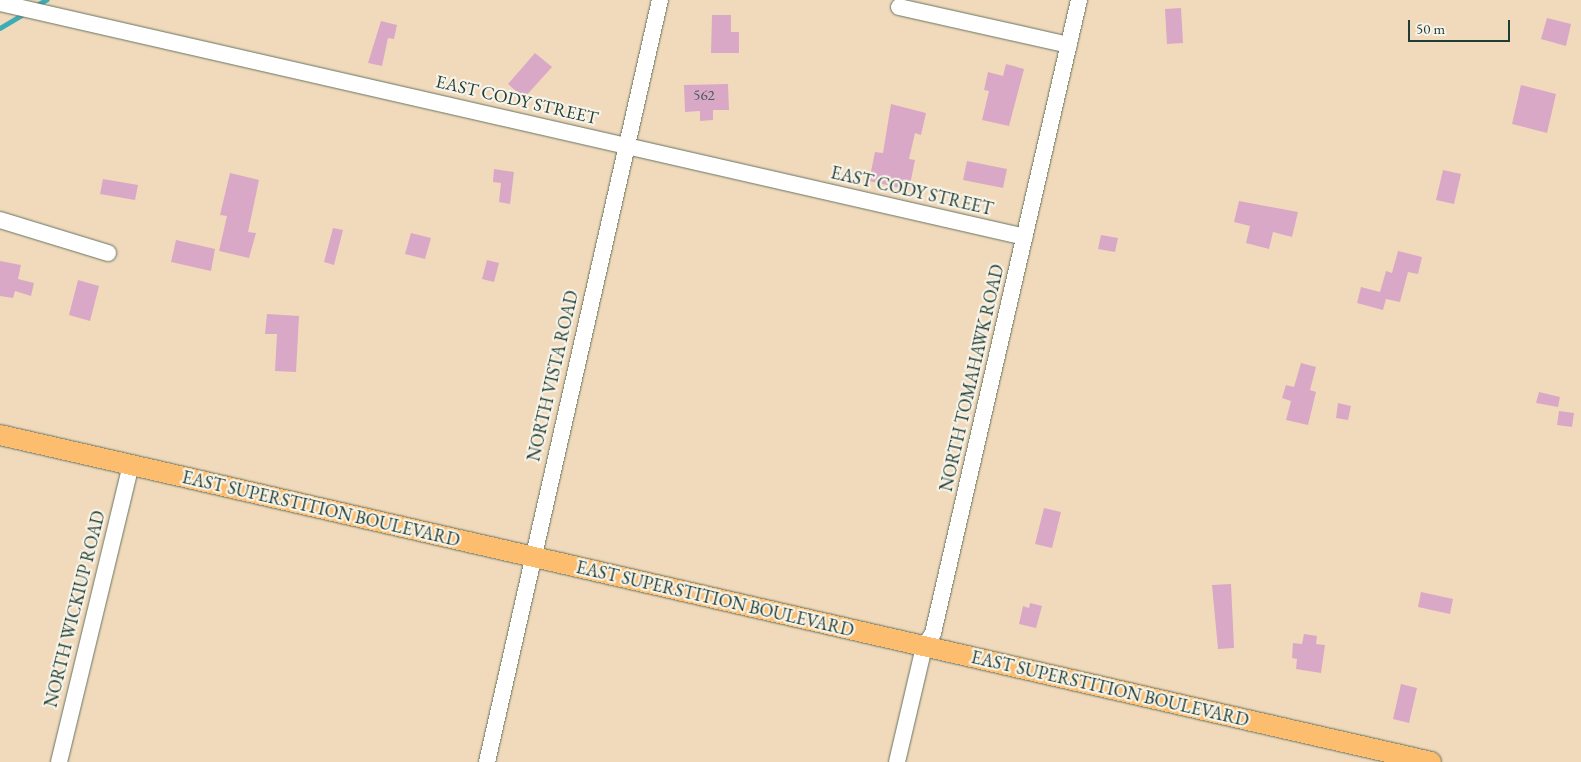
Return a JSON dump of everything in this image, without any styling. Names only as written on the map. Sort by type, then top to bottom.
[{"type":"main road","name":"EAST SUPERSTITION BOULEVARD","points":[[0,435],[1431,762]]},
{"type":"street","name":"NORTH VISTA ROAD","points":[[486,762],[660,0]]},
{"type":"street","name":"NORTH TOMAHAWK ROAD","points":[[897,762],[924,647],[933,634],[1079,0]]},
{"type":"street","name":"EAST CODY STREET","points":[[0,3],[1025,237]]},
{"type":"street","points":[[899,7],[1069,45]]},
{"type":"street","points":[[0,220],[108,254]]},
{"type":"street","name":"NORTH WICKIUP ROAD","points":[[59,762],[131,465]]},
{"type":"building","points":[[1181,8],[1183,43],[1167,44],[1165,9]]},
{"type":"building","points":[[712,15],[731,15],[731,32],[739,32],[739,53],[711,53]]},
{"type":"building","points":[[1547,18],[1571,24],[1566,46],[1541,39]]},
{"type":"building","points":[[381,21],[397,25],[394,39],[388,38],[382,66],[368,63]]},
{"type":"building","points":[[535,53],[552,67],[524,98],[508,84]]},
{"type":"building","points":[[1006,64],[1024,69],[1009,126],[982,120],[989,91],[984,90],[988,72],[1003,76]]},
{"type":"building","points":[[728,84],[729,110],[713,110],[713,120],[700,121],[700,111],[685,112],[684,85]]},
{"type":"building","points":[[1521,85],[1556,94],[1547,133],[1512,124]]},
{"type":"building","points":[[891,104],[926,113],[921,135],[915,133],[909,159],[915,160],[909,190],[869,181],[875,152],[883,153]]},
{"type":"building","points":[[967,161],[1007,169],[1003,188],[963,180]]},
{"type":"building","points":[[494,169],[514,172],[510,204],[499,202],[501,183],[493,182]]},
{"type":"building","points":[[1443,170],[1461,174],[1454,204],[1436,200]]},
{"type":"building","points":[[230,173],[259,180],[248,232],[256,233],[249,258],[219,251],[227,216],[220,215]]},
{"type":"building","points":[[103,179],[138,185],[135,200],[100,194]]},
{"type":"building","points":[[1239,201],[1298,212],[1292,237],[1273,232],[1269,249],[1246,243],[1250,226],[1234,222]]},
{"type":"building","points":[[333,228],[343,230],[334,265],[324,262]]},
{"type":"building","points":[[411,233],[431,238],[425,259],[405,254]]},
{"type":"building","points":[[1101,235],[1118,238],[1115,252],[1098,249]]},
{"type":"building","points":[[176,240],[215,249],[211,271],[171,262]]},
{"type":"building","points":[[1398,251],[1422,257],[1418,274],[1408,272],[1400,302],[1386,299],[1383,310],[1357,303],[1361,287],[1380,292],[1386,271],[1392,273]]},
{"type":"building","points":[[487,260],[499,263],[494,282],[482,279]]},
{"type":"building","points":[[0,261],[21,265],[18,279],[34,283],[31,296],[15,291],[13,298],[0,296]]},
{"type":"building","points":[[78,280],[99,286],[90,321],[69,315]]},
{"type":"building","points":[[267,314],[299,316],[296,372],[275,371],[277,334],[265,334]]},
{"type":"building","points":[[1301,363],[1316,367],[1310,390],[1316,392],[1308,425],[1286,420],[1291,401],[1282,398],[1286,385],[1294,387]]},
{"type":"building","points":[[1539,392],[1560,397],[1558,407],[1536,403]]},
{"type":"building","points":[[1338,403],[1351,406],[1348,420],[1336,418]]},
{"type":"building","points":[[1559,411],[1574,413],[1572,427],[1557,425]]},
{"type":"building","points":[[1044,508],[1061,512],[1052,548],[1035,544]]},
{"type":"building","points":[[1231,584],[1234,648],[1218,649],[1212,585]]},
{"type":"building","points":[[1421,592],[1453,599],[1450,614],[1418,607]]},
{"type":"building","points":[[1030,603],[1042,606],[1036,628],[1019,624],[1023,606],[1029,608]]},
{"type":"building","points":[[1304,634],[1317,636],[1316,644],[1325,645],[1321,673],[1296,669],[1297,659],[1292,658],[1293,643],[1302,644]]},
{"type":"building","points":[[1401,684],[1417,688],[1409,723],[1393,719]]},
{"type":"waterway","points":[[35,6],[46,0]]},
{"type":"waterway","points":[[0,28],[25,13]]}]
